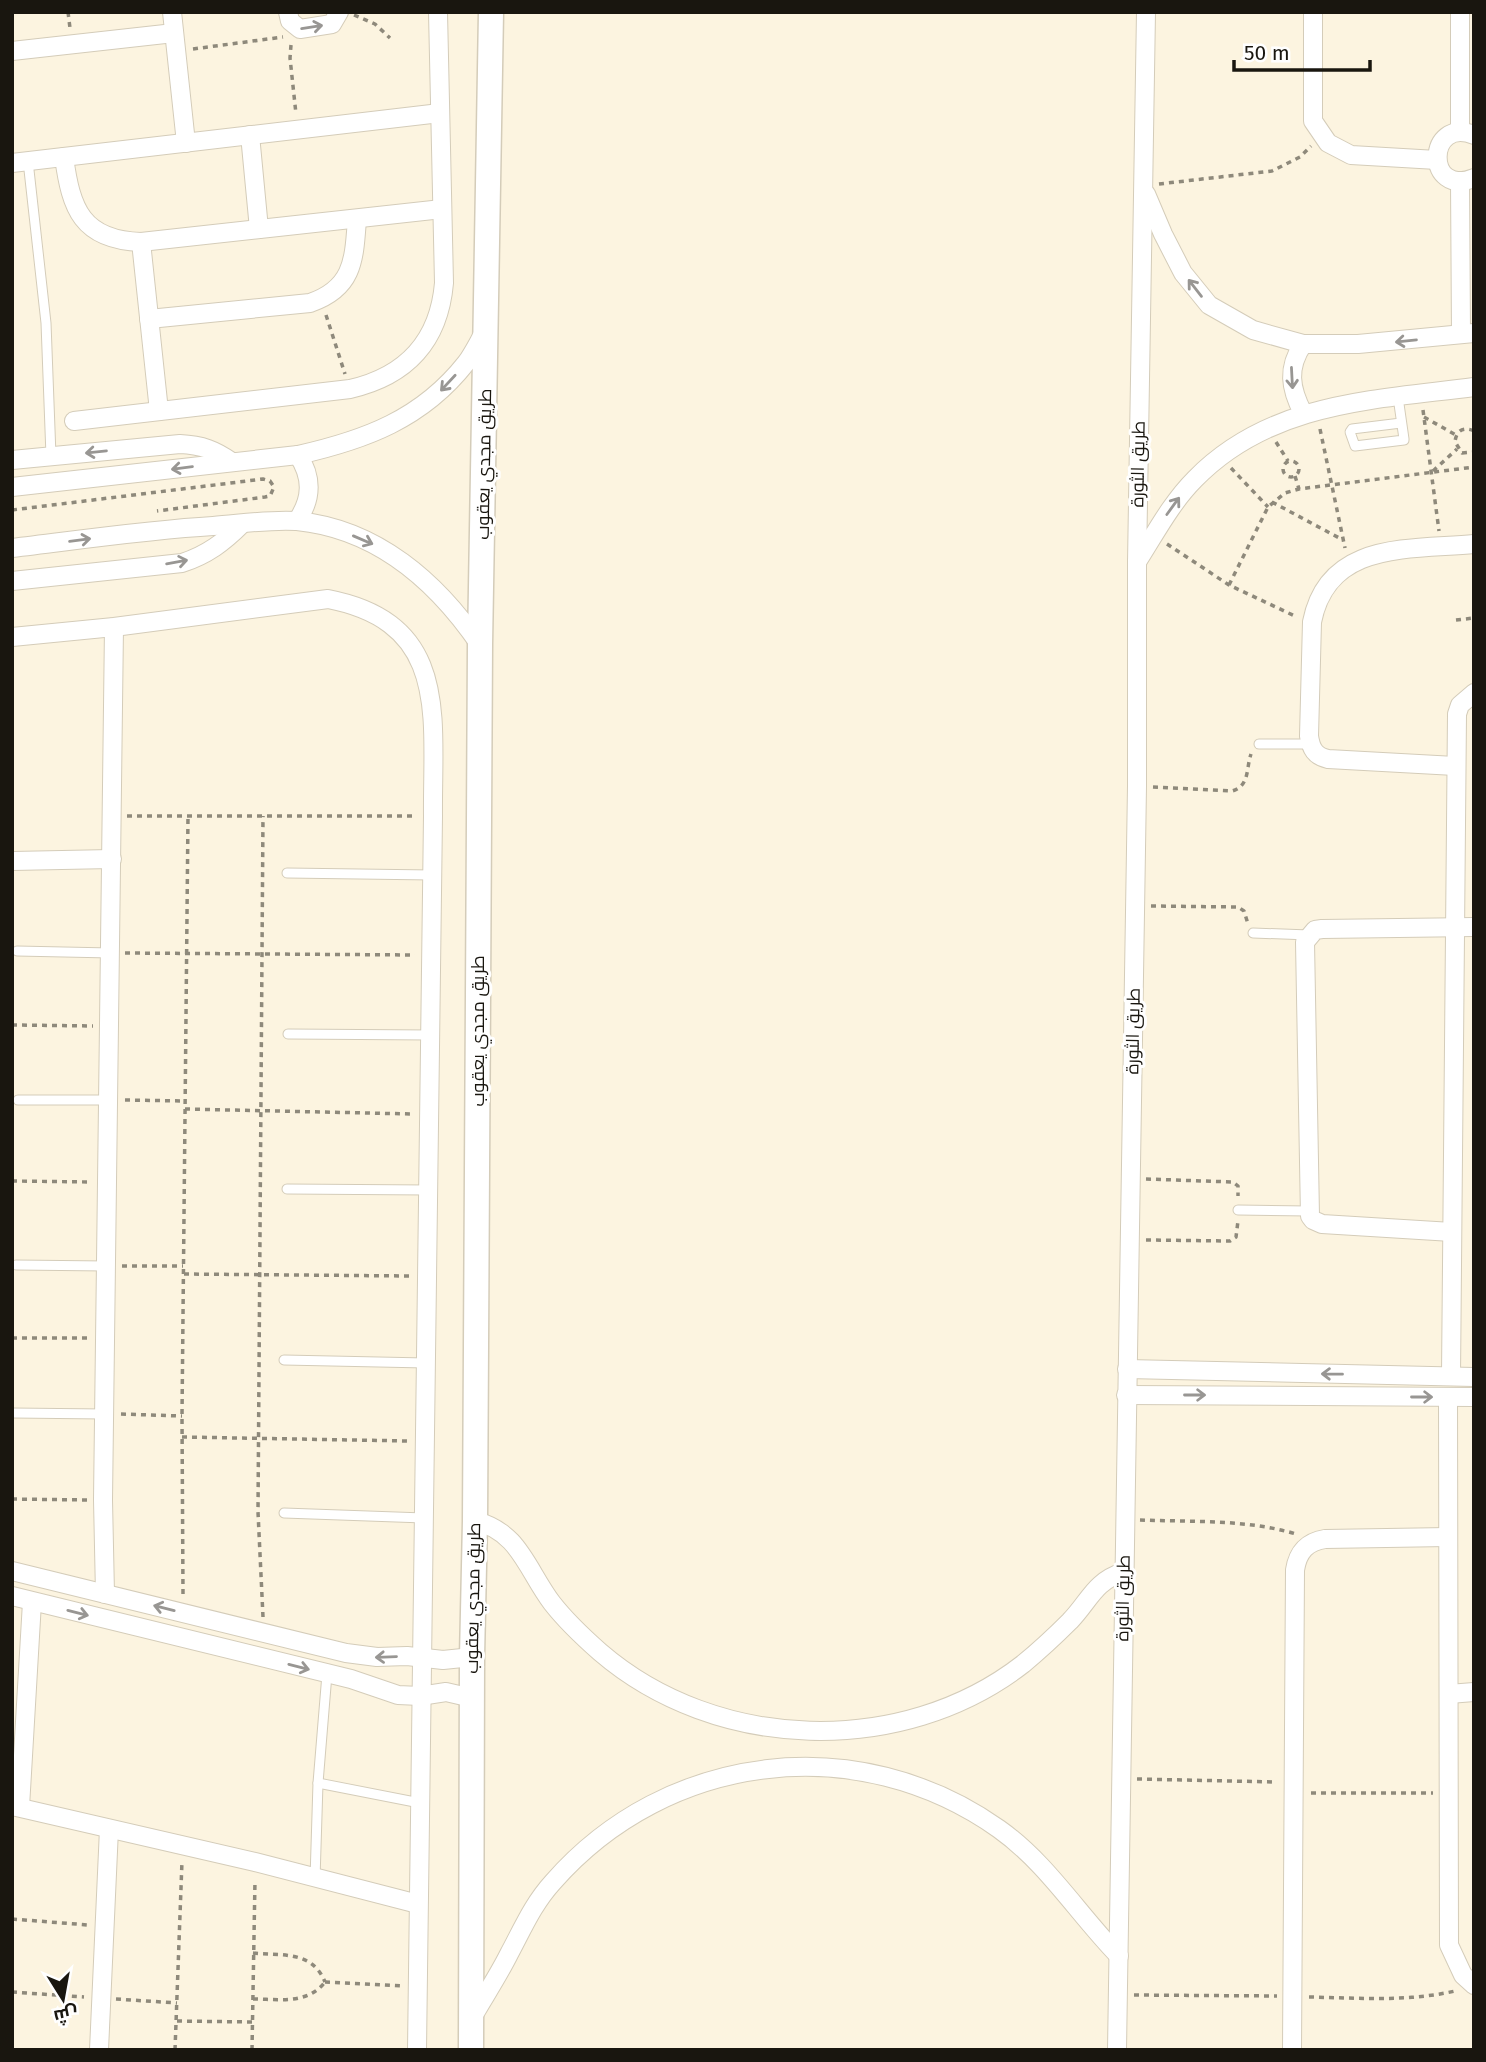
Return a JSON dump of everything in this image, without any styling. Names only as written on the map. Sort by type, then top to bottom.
[{"type":"street","points":[[172,12],[186,143]]},
{"type":"street","points":[[288,12],[290,21],[298,32],[332,23],[339,13]]},
{"type":"street","points":[[74,421],[350,389],[375,382],[398,370],[417,353],[432,332],[443,300],[438,12]]},
{"type":"street","name":"طريق مجدي يعقوب","points":[[471,2050],[480,645],[491,12]]},
{"type":"street","name":"طريق الثورة","points":[[1117,2050],[1146,12]]},
{"type":"street","points":[[1312,12],[1313,121],[1319,133],[1328,143],[1351,155],[1437,160]]},
{"type":"street","points":[[1143,186],[1183,273],[1209,305],[1253,330],[1303,344],[1358,344],[1467,333],[1467,180],[1444,175],[1437,160],[1440,144],[1445,138],[1467,133],[1460,54],[1460,12]]},
{"type":"street","points":[[1460,54],[1474,39]]},
{"type":"street","points":[[12,51],[175,42]]},
{"type":"street","points":[[20,162],[440,113]]},
{"type":"street","points":[[250,135],[259,229]]},
{"type":"street","points":[[64,157],[74,206],[85,223],[102,235],[121,242],[442,209]]},
{"type":"street","points":[[149,319],[310,303],[321,299],[342,283],[349,272],[354,260],[357,219]]},
{"type":"street","points":[[141,242],[159,411]]},
{"type":"street","points":[[12,487],[298,455],[376,434],[414,412],[441,391],[467,362],[487,328]]},
{"type":"street","points":[[1303,344],[1295,355],[1291,384],[1310,412]]},
{"type":"street","points":[[1137,564],[1172,506],[1187,488],[1219,456],[1250,436],[1310,412],[1474,387]]},
{"type":"street","points":[[12,460],[180,444],[207,448],[232,462]]},
{"type":"street","points":[[297,521],[309,500],[310,488],[305,465],[298,455]]},
{"type":"street","points":[[12,548],[192,527],[297,521],[338,530],[372,544],[404,563],[433,586],[458,612],[480,645]]},
{"type":"street","points":[[12,581],[183,563],[216,547],[242,524]]},
{"type":"street","points":[[1455,766],[1320,757],[1311,744],[1311,622],[1324,589],[1348,564],[1382,552],[1474,544]]},
{"type":"street","points":[[12,636],[114,627],[328,599],[356,604],[382,617],[410,643],[421,660],[430,687],[433,816],[417,2050]]},
{"type":"street","points":[[105,1594],[103,1500],[114,627]]},
{"type":"street","points":[[1451,1376],[1455,766],[1457,714],[1460,705],[1474,693]]},
{"type":"street","points":[[12,861],[112,859]]},
{"type":"street","points":[[1452,1233],[1322,1224],[1313,1220],[1308,1211],[1305,942],[1315,930],[1322,929],[1474,927]]},
{"type":"street","points":[[1127,1369],[1474,1377]]},
{"type":"street","points":[[1126,1395],[1474,1397]]},
{"type":"street","points":[[1448,1397],[1449,1945],[1463,1975],[1474,1985]]},
{"type":"street","points":[[475,1521],[494,1527],[510,1538],[553,1604],[593,1646],[630,1674],[691,1707],[724,1718],[792,1731],[827,1731],[884,1725],[929,1713],[961,1700],[1021,1665],[1073,1618],[1096,1587],[1104,1580],[1124,1572]]},
{"type":"street","points":[[1292,2050],[1297,1557],[1304,1547],[1315,1540],[1448,1537]]},
{"type":"street","points":[[12,1571],[361,1656],[443,1660],[472,1657]]},
{"type":"street","points":[[12,1597],[364,1682],[398,1695],[420,1696],[446,1692],[472,1698]]},
{"type":"street","points":[[32,1602],[16,1807],[255,1862],[418,1904]]},
{"type":"street","points":[[1449,1694],[1474,1692]]},
{"type":"street","points":[[471,2018],[510,1954],[533,1907],[552,1883],[596,1840],[621,1821],[676,1792],[735,1773],[766,1768],[827,1767],[879,1775],[918,1786],[974,1813],[1024,1849],[1119,1956]]},
{"type":"street","points":[[99,2050],[109,1829]]},
{"type":"lane","points":[[20,162],[46,323],[51,456]]},
{"type":"lane","points":[[1398,397],[1404,440],[1355,446],[1353,444],[1350,432],[1352,429],[1401,423]]},
{"type":"lane","points":[[1259,744],[1311,744]]},
{"type":"lane","points":[[287,873],[432,875]]},
{"type":"lane","points":[[1253,933],[1309,935]]},
{"type":"lane","points":[[17,951],[111,953]]},
{"type":"lane","points":[[288,1034],[430,1035]]},
{"type":"lane","points":[[18,1100],[108,1100]]},
{"type":"lane","points":[[287,1189],[428,1190]]},
{"type":"lane","points":[[1238,1210],[1308,1211]]},
{"type":"lane","points":[[16,1265],[106,1266]]},
{"type":"lane","points":[[284,1360],[426,1363]]},
{"type":"lane","points":[[12,1413],[104,1414]]},
{"type":"lane","points":[[284,1513],[424,1518]]},
{"type":"lane","points":[[315,1879],[318,1783],[327,1674]]},
{"type":"lane","points":[[318,1783],[420,1803]]},
{"type":"path","points":[[339,13],[368,20],[390,38]]},
{"type":"path","points":[[175,42],[298,32],[290,58],[298,130]]},
{"type":"path","points":[[1143,186],[1272,171],[1300,157],[1319,133]]},
{"type":"path","points":[[321,299],[350,389]]},
{"type":"path","points":[[1422,394],[1441,547]]},
{"type":"path","points":[[1310,412],[1332,485],[1348,564]]},
{"type":"path","points":[[1424,417],[1456,435]]},
{"type":"path","points":[[1474,430],[1466,428],[1456,435],[1455,442],[1462,453],[1474,452]]},
{"type":"path","points":[[1432,472],[1457,449]]},
{"type":"path","points":[[1219,456],[1268,507]]},
{"type":"path","points":[[1287,461],[1294,461],[1298,466],[1299,472],[1295,476],[1285,475],[1283,465],[1287,461]]},
{"type":"path","points":[[1229,585],[1268,507],[1285,493],[1474,467]]},
{"type":"path","points":[[1295,476],[1299,489]]},
{"type":"path","points":[[12,510],[263,479],[271,481],[274,487],[270,496],[265,497],[145,512]]},
{"type":"path","points":[[1272,502],[1343,540]]},
{"type":"path","points":[[1154,535],[1190,562],[1229,585],[1269,606],[1311,622]]},
{"type":"path","points":[[1455,620],[1474,618]]},
{"type":"path","points":[[1137,786],[1233,791],[1239,789],[1246,778],[1251,754],[1259,744]]},
{"type":"path","points":[[112,816],[433,816]]},
{"type":"path","points":[[183,1613],[182,1416],[188,816]]},
{"type":"path","points":[[263,816],[258,1512],[263,1633]]},
{"type":"path","points":[[1135,905],[1238,907],[1244,911],[1253,933]]},
{"type":"path","points":[[111,953],[431,955]]},
{"type":"path","points":[[12,1025],[110,1027]]},
{"type":"path","points":[[108,1100],[185,1101]]},
{"type":"path","points":[[185,1109],[429,1114]]},
{"type":"path","points":[[1129,1240],[1234,1240],[1237,1234],[1238,1210],[1238,1186],[1234,1182],[1130,1179]]},
{"type":"path","points":[[12,1181],[108,1183]]},
{"type":"path","points":[[106,1266],[183,1266]]},
{"type":"path","points":[[183,1274],[427,1276]]},
{"type":"path","points":[[12,1338],[105,1338]]},
{"type":"path","points":[[104,1414],[182,1416]]},
{"type":"path","points":[[182,1437],[425,1441]]},
{"type":"path","points":[[12,1499],[103,1500]]},
{"type":"path","points":[[1124,1520],[1242,1524],[1315,1540]]},
{"type":"path","points":[[1121,1779],[1449,1793]]},
{"type":"path","points":[[175,2050],[183,1845]]},
{"type":"path","points":[[252,2050],[255,1862]]},
{"type":"path","points":[[12,1919],[104,1926]]},
{"type":"path","points":[[253,1953],[303,1958],[313,1963],[325,1982]]},
{"type":"path","points":[[325,1982],[417,1987]]},
{"type":"path","points":[[253,1999],[298,1999],[318,1990],[325,1982]]},
{"type":"path","points":[[177,2021],[253,2022]]}]
